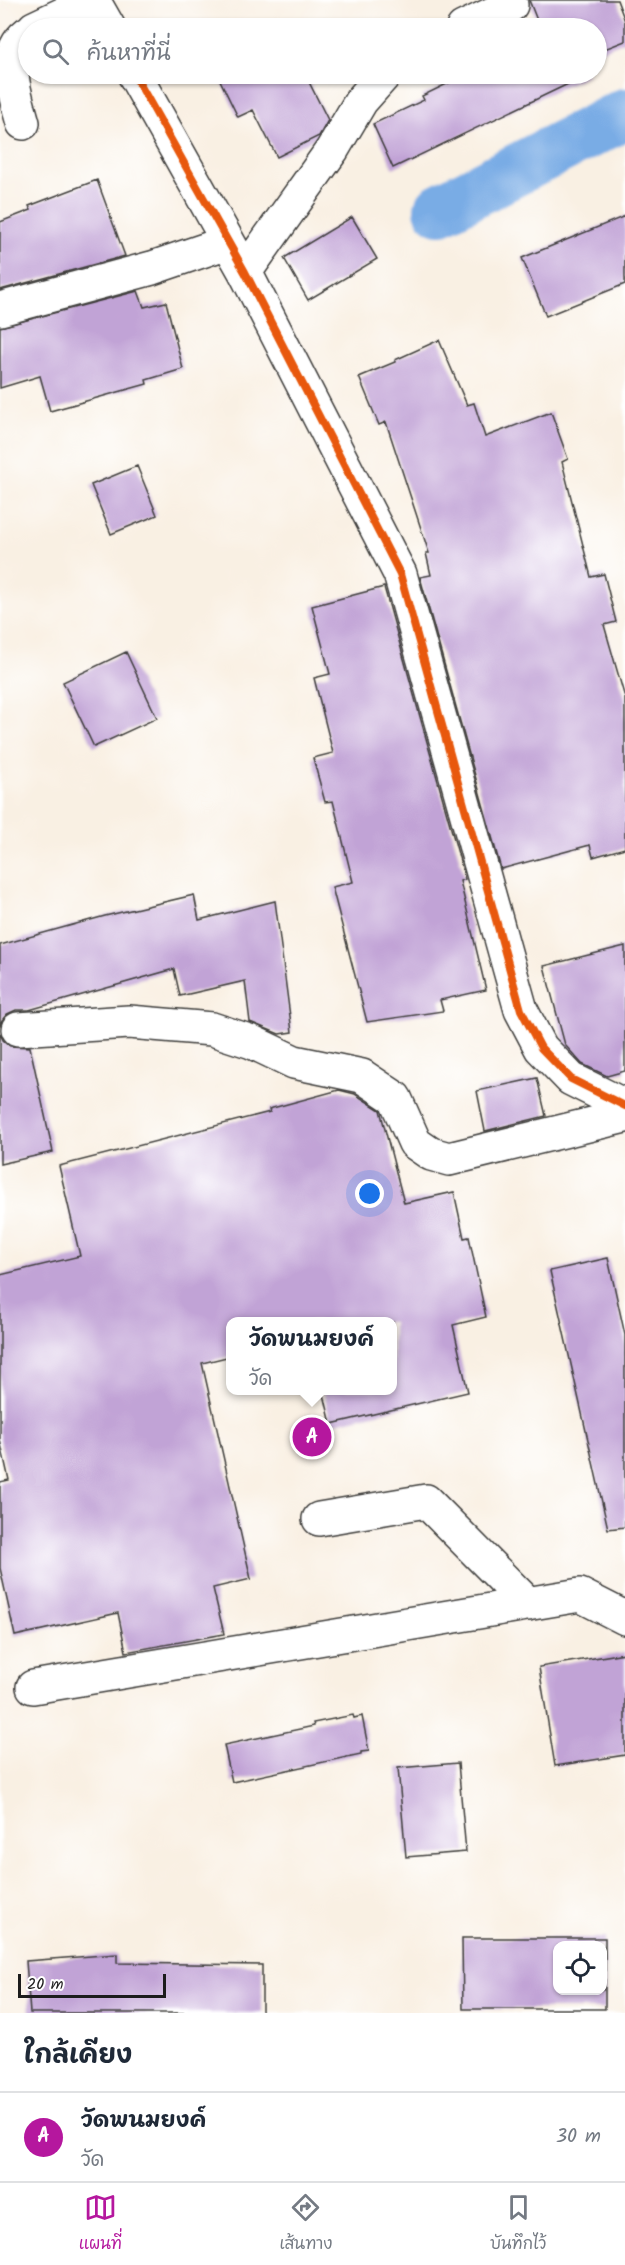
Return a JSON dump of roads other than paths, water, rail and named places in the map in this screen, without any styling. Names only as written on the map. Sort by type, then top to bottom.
[{"type":"street","points":[[55,18],[93,0],[103,18]]},
{"type":"street","points":[[484,18],[511,5]]},
{"type":"street","points":[[18,44],[10,59],[10,74],[23,123]]},
{"type":"street","points":[[140,84],[245,272],[400,574],[521,1010],[541,1048],[571,1079],[625,1106]]},
{"type":"street","points":[[245,272],[332,150],[361,101],[376,84]]},
{"type":"street","points":[[0,309],[152,268],[228,242]]},
{"type":"street","points":[[18,1029],[129,1022],[212,1029],[252,1042],[294,1062],[362,1077],[395,1098],[415,1143],[431,1154],[449,1159],[625,1116]]},
{"type":"street","points":[[319,1519],[426,1501],[528,1605]]},
{"type":"street","points":[[33,1687],[580,1596],[625,1618]]},
{"type":"waterway","points":[[440,209],[625,114]]},
{"type":"place","name":"วัดพนมยงค์","points":[[312,1437]]}]
